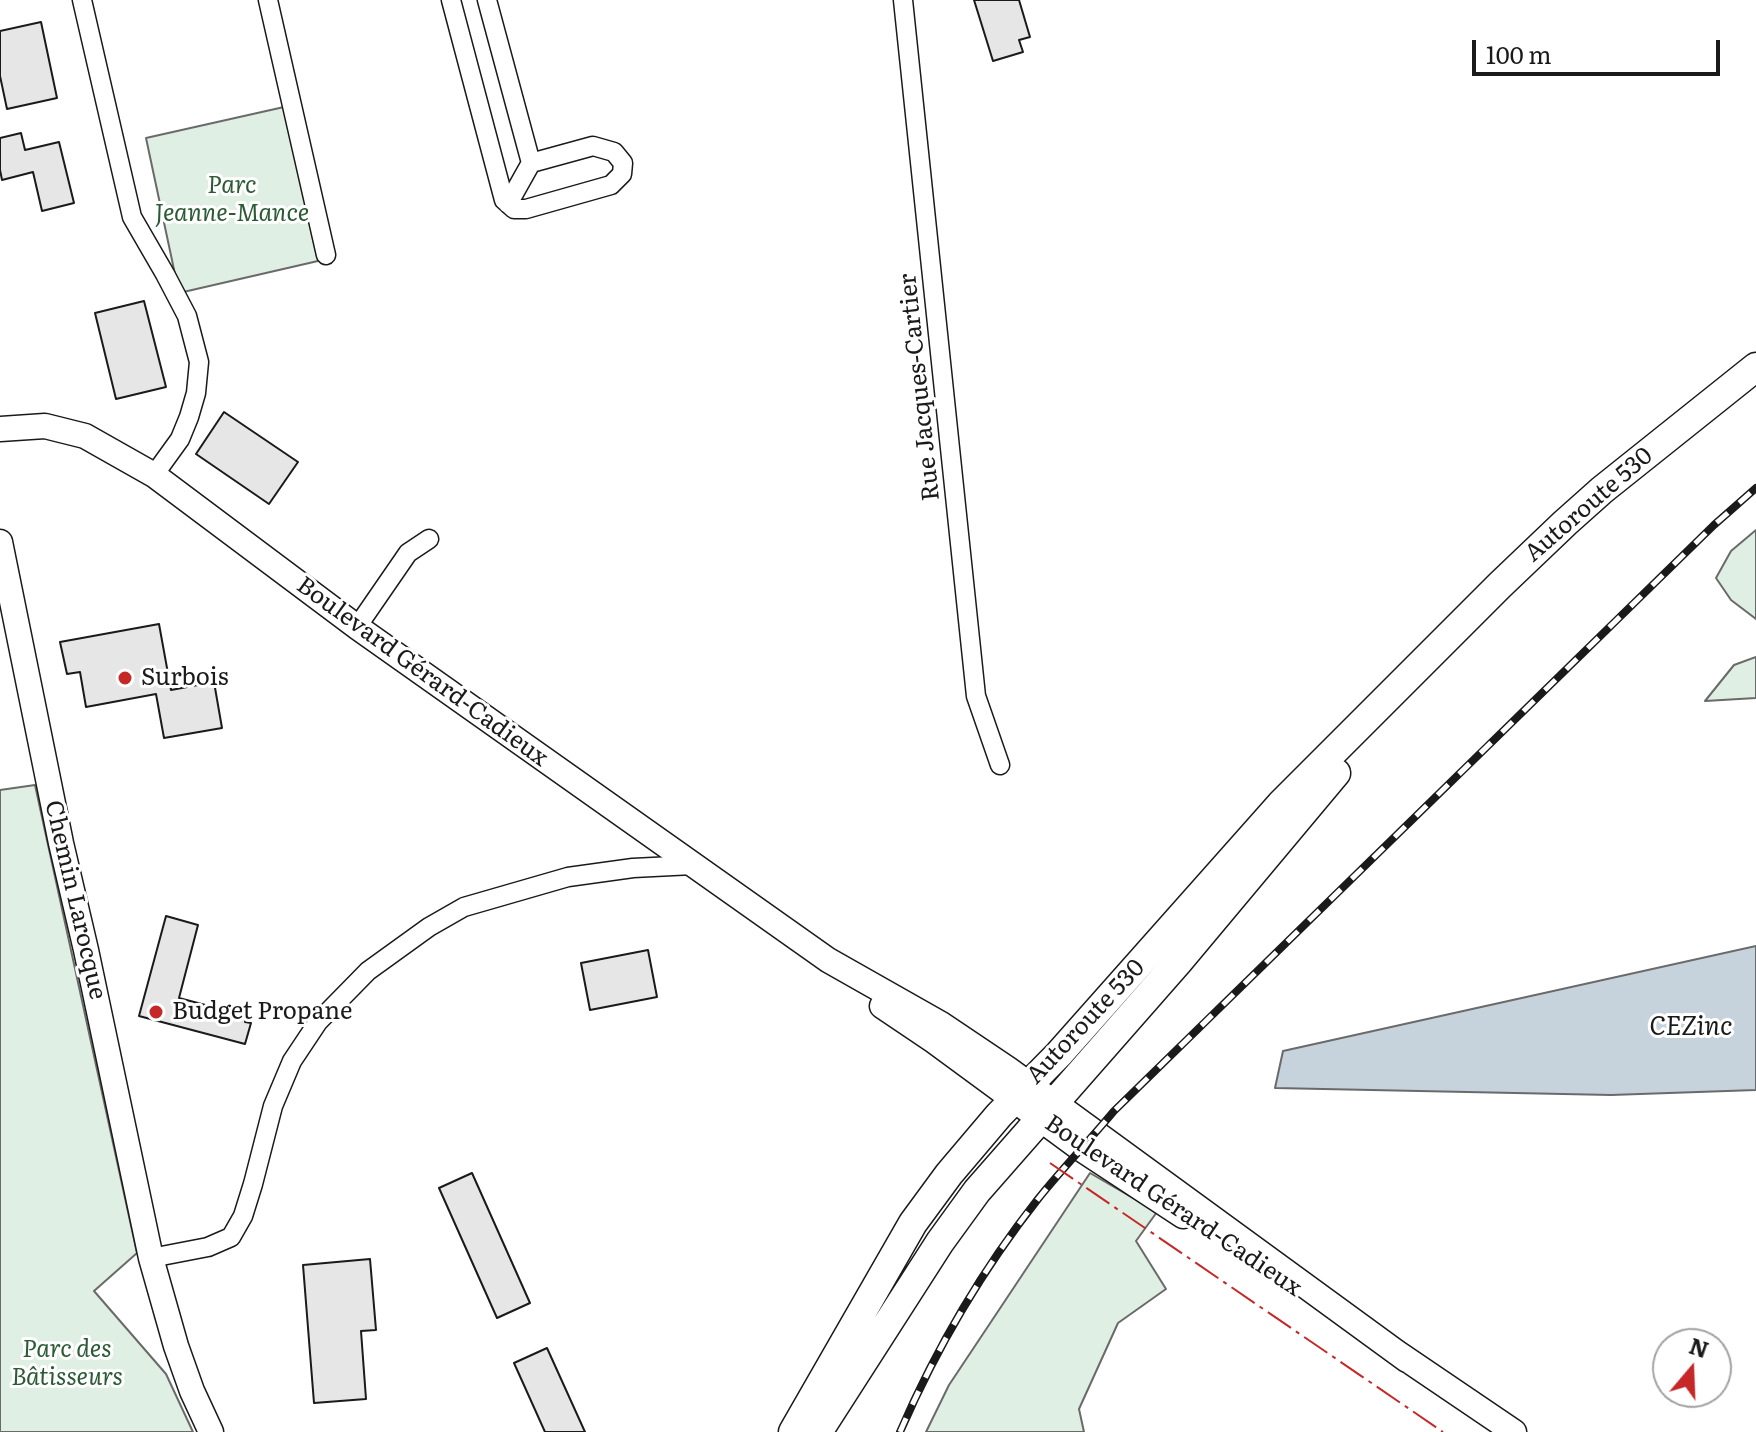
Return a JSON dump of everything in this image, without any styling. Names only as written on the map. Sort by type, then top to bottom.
[{"type":"highway","name":"Autoroute 530","points":[[793,1432],[913,1223],[954,1167],[1281,804],[1574,514],[1756,367]]},
{"type":"highway","name":"Autoroute 530","points":[[818,1432],[952,1224],[988,1177],[1218,915],[1432,654]]},
{"type":"main road","name":"Boulevard Gérard-Cadieux","points":[[0,429],[45,426],[85,436],[154,475],[357,627],[828,960],[866,995],[934,1041],[1022,1092],[1048,1111],[1081,1149],[1514,1432]]},
{"type":"main road","name":"Chemin Larocque","points":[[0,542],[151,1258],[176,1346],[211,1432]]},
{"type":"street","points":[[82,0],[132,217],[187,316],[199,362],[196,393],[189,417],[180,439],[154,475]]},
{"type":"street","points":[[268,0],[326,255]]},
{"type":"street","points":[[451,0],[504,200],[508,204],[514,209],[526,209],[611,185],[622,174],[623,163],[614,152],[593,146],[531,163]]},
{"type":"street","points":[[487,0],[531,163],[508,204]]},
{"type":"street","name":"Rue Jacques-Cartier","points":[[903,0],[976,696],[1000,765]]},
{"type":"street","points":[[357,627],[408,553],[429,539]]},
{"type":"street","points":[[151,1258],[208,1247],[231,1237],[243,1216],[273,1106],[292,1061],[318,1022],[368,971],[429,927],[464,907],[568,877],[633,868],[693,865]]},
{"type":"green space","name":"Parc Jeanne-Mance","points":[[284,107],[318,261],[179,293],[146,138]]},
{"type":"green space","points":[[1756,530],[1756,619],[1731,600],[1716,578],[1731,551]]},
{"type":"green space","points":[[1756,657],[1756,698],[1705,701],[1734,665]]},
{"type":"green space","name":"Parc des Bâtisseurs","points":[[35,785],[137,1253],[94,1291],[166,1374],[193,1432],[0,1432],[0,790]]},
{"type":"green space","points":[[1090,1173],[1157,1212],[1136,1241],[1166,1289],[1118,1323],[1079,1409],[1084,1432],[926,1432],[949,1385]]},
{"type":"water","name":"CEZinc","points":[[1756,946],[1756,1090],[1611,1095],[1275,1088],[1283,1051]]},
{"type":"building","points":[[974,0],[1019,0],[1030,37],[1019,40],[1023,52],[993,61]]},
{"type":"building","points":[[41,22],[57,98],[7,109],[0,76],[0,31]]},
{"type":"building","points":[[21,133],[25,150],[59,142],[74,203],[42,211],[33,172],[2,180],[0,138]]},
{"type":"building","points":[[144,301],[166,387],[116,399],[95,313]]},
{"type":"building","points":[[224,412],[298,462],[269,504],[196,454]]},
{"type":"building","name":"Surbois","points":[[159,624],[171,690],[214,682],[222,728],[164,738],[156,694],[86,707],[80,672],[67,674],[60,642]]},
{"type":"building","name":"Budget Propane","points":[[166,916],[198,925],[179,998],[247,1016],[245,1022],[251,1023],[245,1044],[139,1016]]},
{"type":"building","points":[[648,950],[657,997],[590,1010],[581,963]]},
{"type":"building","points":[[472,1173],[530,1303],[497,1318],[439,1188]]},
{"type":"building","points":[[370,1259],[376,1330],[361,1331],[366,1399],[314,1403],[303,1265]]},
{"type":"building","points":[[547,1348],[585,1432],[545,1432],[514,1363]]},
{"type":"railway","points":[[900,1432],[929,1371],[979,1282],[1038,1199],[1114,1111],[1714,525],[1756,488]]},
{"type":"power","points":[[1050,1163],[1443,1432]]},
{"type":"place","name":"Surbois","points":[[125,678]]},
{"type":"place","name":"Budget Propane","points":[[156,1012]]}]
